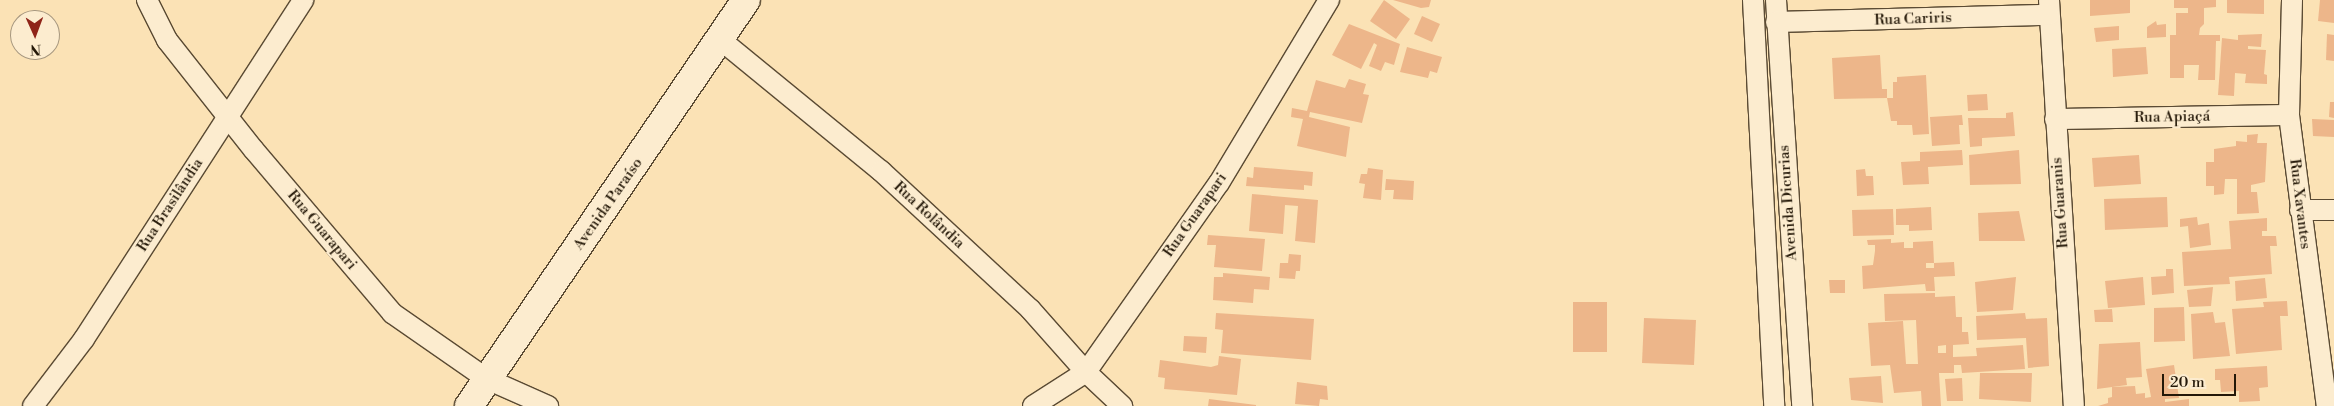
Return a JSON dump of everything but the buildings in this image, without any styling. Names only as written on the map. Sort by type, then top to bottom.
[{"type":"main road","name":"Avenida Paraíso","points":[[469,406],[721,40],[746,0]]},
{"type":"street","name":"Rua Guarapari","points":[[147,0],[168,40],[227,116],[392,313],[488,379],[508,385],[548,406]]},
{"type":"street","name":"Rua Brasilândia","points":[[33,406],[84,339],[303,0]]},
{"type":"street","name":"Rua Guarapari","points":[[1033,406],[1086,372],[1219,183],[1329,0]]},
{"type":"street","name":"Avenida Dicurias","points":[[1753,0],[1774,406]]},
{"type":"street","name":"Avenida Dicurias","points":[[1776,0],[1802,406]]},
{"type":"street","name":"Rua Xavantes","points":[[2292,0],[2289,115],[2327,406]]},
{"type":"street","name":"Rua Cariris","points":[[1776,22],[2049,8]]},
{"type":"street","name":"Rua Guaranis","points":[[2049,8],[2074,406]]},
{"type":"street","name":"Rua Rolândia","points":[[721,40],[881,171],[1030,309],[1086,372],[1122,406]]},
{"type":"street","name":"Rua Apiaçá","points":[[2055,119],[2289,115]]},
{"type":"street","points":[[2300,210],[2334,210]]}]
